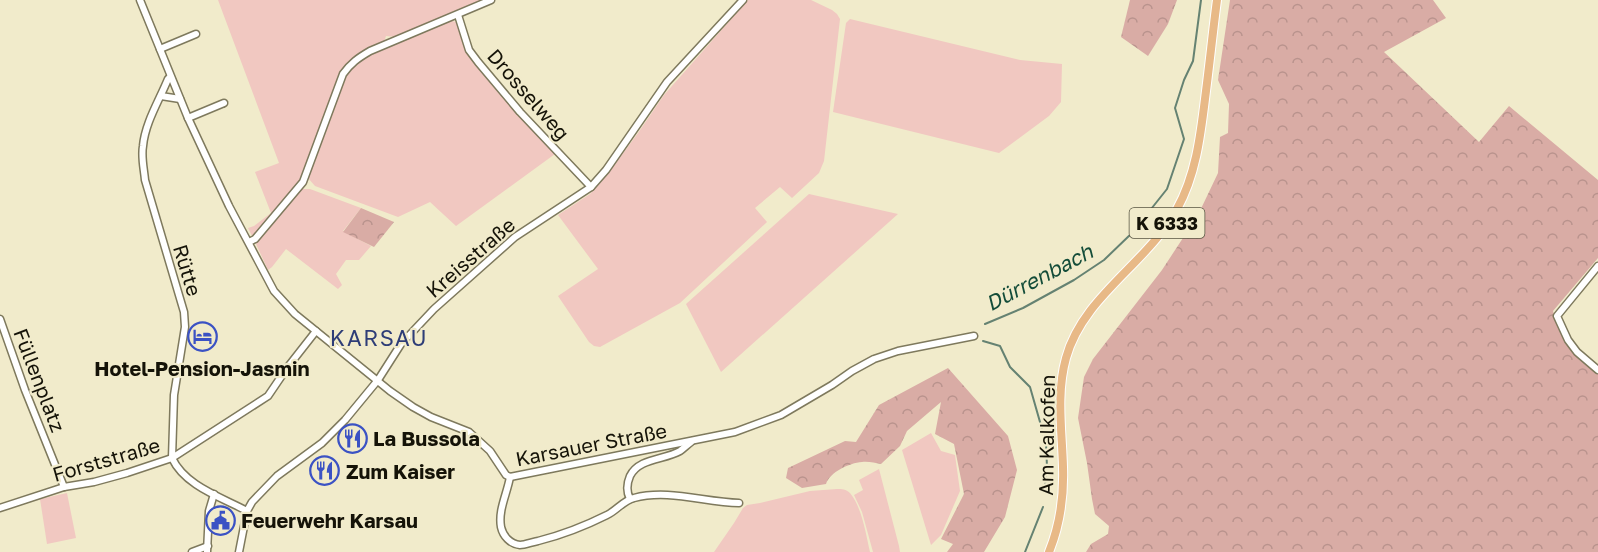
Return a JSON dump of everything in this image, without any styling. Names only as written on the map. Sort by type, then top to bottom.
[{"type":"main road","name":"Am Kalkofen","points":[[1049,552],[1058,526],[1063,488],[1060,404],[1066,357],[1074,338],[1090,312],[1100,298],[1160,233],[1176,210],[1187,186],[1201,133],[1217,0]]},
{"type":"street","name":"Karsauer Straße","points":[[140,0],[188,118],[229,206],[274,291],[295,314],[390,391],[413,407],[469,432],[490,451],[506,475],[510,477],[735,432],[781,415],[874,359],[898,351],[974,336]]},
{"type":"street","points":[[249,242],[255,239],[303,182],[343,74],[350,65],[370,51],[492,0]]},
{"type":"street","name":"Kreisstraße","points":[[240,552],[247,511],[252,502],[277,476],[322,443],[345,420],[378,380],[401,345],[434,309],[515,237],[591,187],[606,170],[668,82],[743,0]]},
{"type":"street","name":"Drosselweg","points":[[458,15],[469,50],[478,62],[520,112],[591,187]]},
{"type":"street","points":[[160,49],[196,34]]},
{"type":"street","name":"Rütte","points":[[170,77],[144,136],[142,157],[145,180],[184,312],[174,395],[172,458]]},
{"type":"street","points":[[161,96],[180,99]]},
{"type":"street","points":[[188,118],[224,103]]},
{"type":"street","points":[[1598,266],[1557,316],[1573,346],[1598,370]]},
{"type":"street","name":"Füllenplatz","points":[[0,319],[25,390],[64,487]]},
{"type":"street","name":"Forststraße","points":[[0,508],[64,487],[105,479],[172,458],[268,396],[286,368],[316,332]]},
{"type":"street","points":[[630,499],[628,482],[634,469],[679,451],[693,440]]},
{"type":"street","points":[[172,458],[183,475],[247,511]]},
{"type":"street","points":[[510,477],[501,508],[501,529],[504,536],[511,542],[520,545],[571,531],[609,515],[630,499],[658,494],[722,503],[739,503]]},
{"type":"street","points":[[192,552],[207,549],[209,511],[214,494]]},
{"type":"shaded area","points":[[218,0],[486,0],[396,37],[386,36],[384,42],[352,60],[302,177],[295,189],[252,236],[248,228],[271,213],[255,172],[279,163]]},
{"type":"shaded area","points":[[748,0],[811,0],[832,10],[840,19],[824,161],[819,173],[792,198],[780,187],[755,208],[767,222],[680,303],[600,347],[594,346],[558,296],[598,269],[558,215],[590,194],[607,175],[664,95]]},
{"type":"shaded area","points":[[850,19],[1020,60],[1062,64],[1061,102],[1049,116],[999,153],[833,112],[846,23]]},
{"type":"shaded area","points":[[449,20],[459,23],[468,53],[487,79],[555,154],[456,226],[430,202],[398,217],[315,186],[308,178],[347,72],[365,56]]},
{"type":"shaded area","points":[[310,189],[361,208],[343,231],[371,246],[359,260],[346,260],[336,274],[342,285],[338,289],[286,249],[268,270],[256,244],[298,191]]},
{"type":"shaded area","points":[[809,194],[898,214],[721,372],[686,304]]},
{"type":"shaded area","points":[[931,433],[941,451],[955,455],[960,491],[941,535],[931,545],[902,450]]},
{"type":"shaded area","points":[[879,469],[900,552],[873,552],[862,512],[854,495],[863,490],[859,480]]},
{"type":"shaded area","points":[[837,489],[850,493],[858,506],[870,552],[714,552],[747,505],[810,491]]},
{"type":"shaded area","points":[[67,493],[76,538],[47,544],[40,499]]},
{"type":"green space","points":[[1130,0],[1177,0],[1168,24],[1148,56],[1121,37]]},
{"type":"green space","points":[[1230,0],[1433,0],[1446,18],[1384,52],[1479,142],[1509,106],[1598,180],[1598,258],[1553,311],[1560,331],[1570,346],[1598,373],[1598,552],[1086,552],[1091,544],[1108,534],[1109,526],[1095,514],[1078,418],[1084,377],[1093,359],[1162,270],[1198,215],[1218,173],[1220,137],[1228,133],[1229,104],[1218,80]]},
{"type":"green space","points":[[361,208],[394,222],[374,247],[343,232]]},
{"type":"green space","points":[[948,368],[1008,436],[1017,470],[1005,517],[984,552],[947,552],[953,544],[941,539],[964,494],[954,444],[935,434],[941,402],[907,431],[900,446],[881,464],[864,462],[851,464],[831,476],[826,484],[802,488],[786,478],[788,468],[845,441],[856,442],[879,405]]},
{"type":"waterway","name":"Dürrenbach","points":[[985,324],[1023,308],[1074,280],[1104,260],[1132,233],[1167,189],[1184,139],[1175,108],[1193,61],[1201,0]]},
{"type":"waterway","name":"Dürrenbach","points":[[983,341],[1000,346],[1010,367],[1030,387],[1046,443],[1045,487]]},
{"type":"waterway","name":"Dürrenbach","points":[[1025,552],[1043,507]]},
{"type":"place","name":"Hotel-Pension-Jasmin","points":[[202,337]]},
{"type":"place","name":"La Bussola","points":[[352,438]]},
{"type":"place","name":"Zum Kaiser","points":[[325,471]]},
{"type":"place","name":"Feuerwehr Karsau","points":[[220,520]]},
{"type":"district","name":"KARSAU","points":[[379,337]]}]
